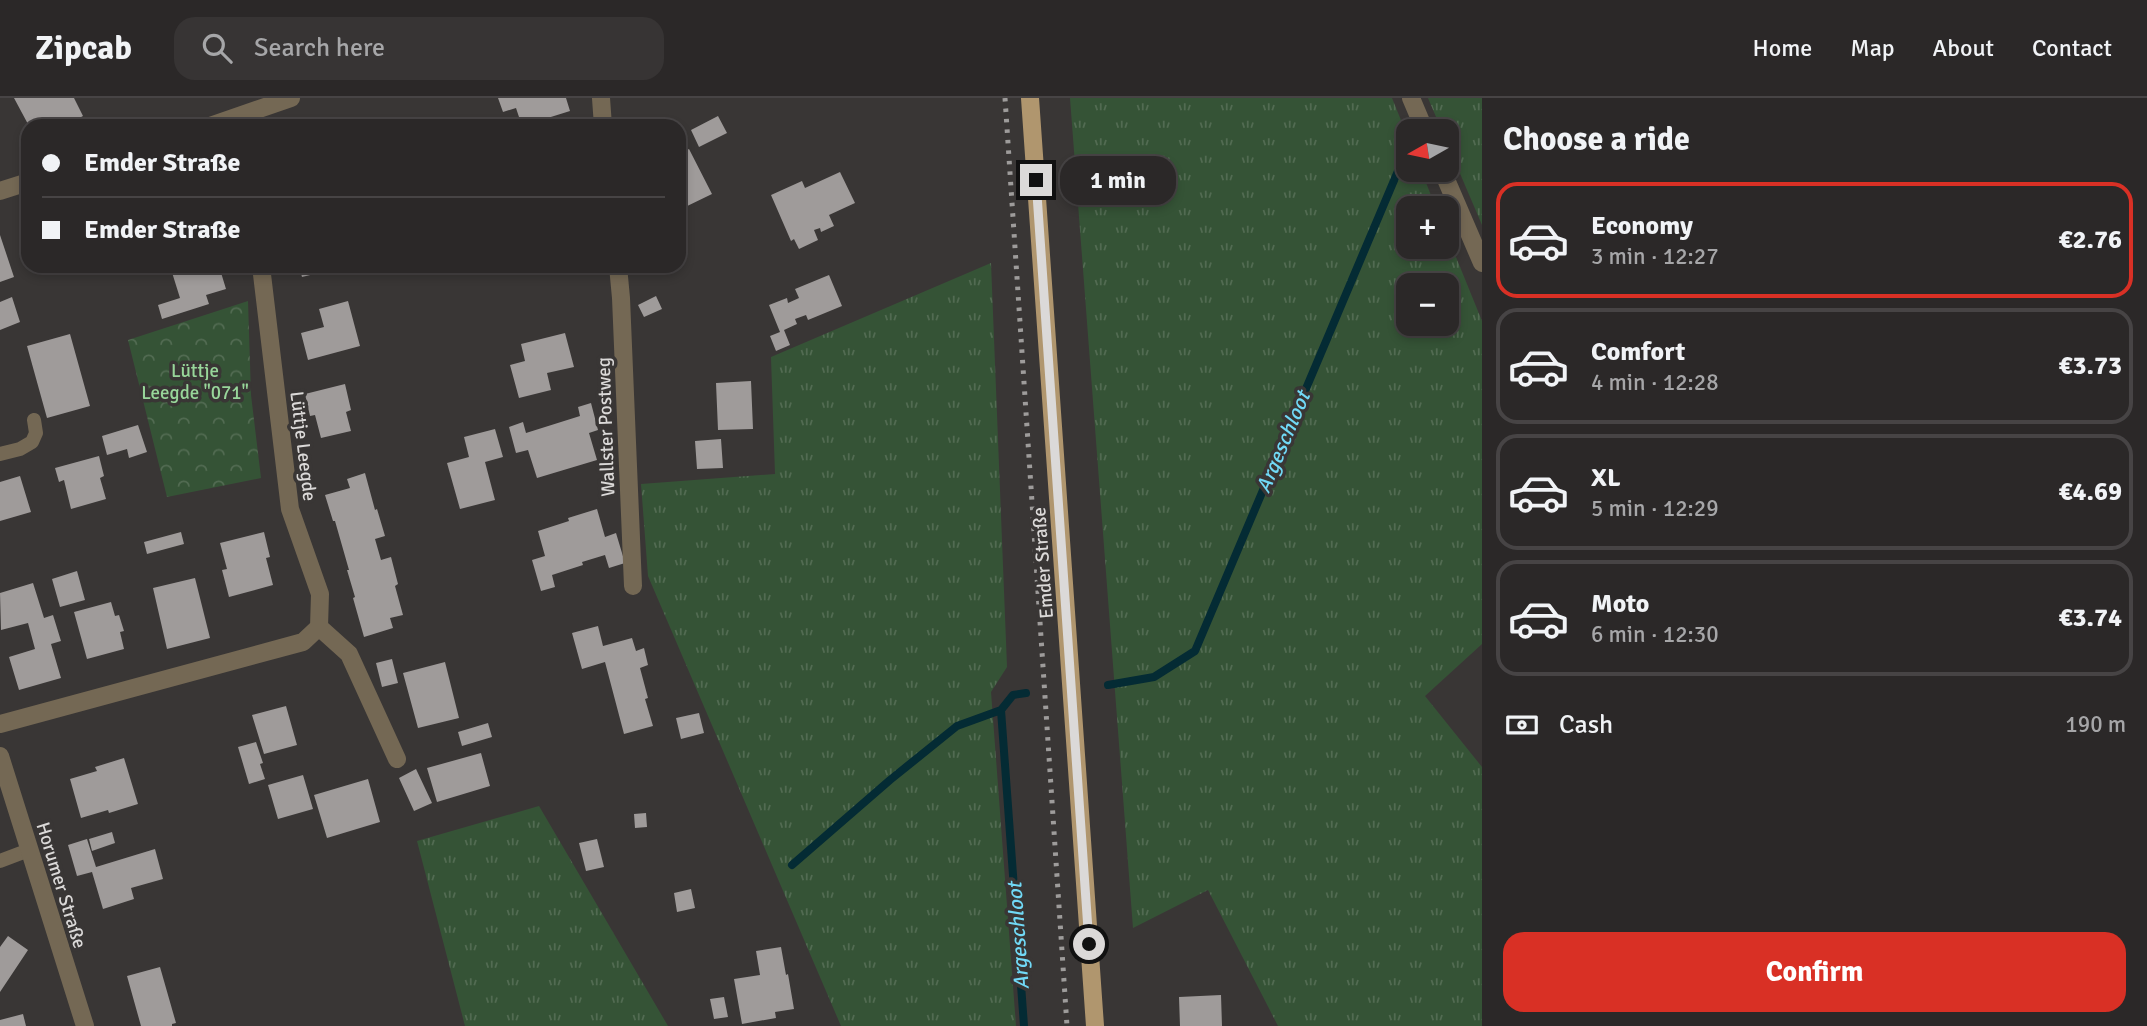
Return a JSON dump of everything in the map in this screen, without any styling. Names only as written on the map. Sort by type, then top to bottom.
[{"type":"main road","name":"Emder Straße","points":[[1030,98],[1095,1026]]},
{"type":"street","points":[[601,98],[602,119]]},
{"type":"street","points":[[1411,98],[1421,119]]},
{"type":"street","points":[[248,119],[284,99]]},
{"type":"street","points":[[1447,182],[1482,263]]},
{"type":"street","points":[[0,191],[21,184]]},
{"type":"street","name":"Lüttje Leegde","points":[[262,273],[290,509],[320,594],[320,627]]},
{"type":"street","name":"Wallster Postweg","points":[[619,273],[633,586]]},
{"type":"street","points":[[0,723],[303,642],[320,627],[349,654],[397,759]]},
{"type":"street","name":"Horumer Straße","points":[[0,756],[85,1026]]},
{"type":"lane","points":[[0,454],[20,449],[32,442],[36,433],[34,420]]},
{"type":"lane","points":[[0,861],[29,850]]},
{"type":"green space","points":[[1070,98],[1392,98],[1400,119],[1396,119],[1396,182],[1426,182],[1431,196],[1396,196],[1396,259],[1457,259],[1482,321],[1482,644],[1425,696],[1482,767],[1482,1026],[1278,1026],[1208,890],[1133,928]]},
{"type":"green space","points":[[1428,98],[1482,98],[1482,225],[1460,173],[1460,119],[1437,119]]},
{"type":"green space","points":[[991,263],[1007,667],[991,692],[1016,1026],[841,1026],[648,576],[641,484],[775,474],[771,357]]},
{"type":"green space","name":"Lüttje Leegde \"071\"","points":[[248,301],[251,395],[261,478],[167,497],[128,340]]},
{"type":"green space","points":[[539,806],[668,1026],[465,1026],[417,841]]},
{"type":"building","points":[[14,98],[74,98],[83,116],[77,119],[25,119]]},
{"type":"building","points":[[498,98],[566,98],[570,111],[544,119],[520,119],[516,108],[503,112]]},
{"type":"building","points":[[718,116],[727,133],[699,147],[691,130]]},
{"type":"building","points":[[689,149],[712,194],[686,207],[686,150]]},
{"type":"building","points":[[840,172],[855,203],[829,215],[834,226],[821,232],[820,228],[814,230],[818,240],[799,249],[794,239],[791,241],[771,195],[802,181],[805,188]]},
{"type":"building","points":[[0,235],[14,277],[0,282]]},
{"type":"building","points":[[172,273],[221,273],[226,289],[206,295],[209,304],[162,319],[158,305],[180,298]]},
{"type":"building","points":[[301,273],[318,273],[302,277]]},
{"type":"building","points":[[444,273],[488,273],[488,274]]},
{"type":"building","points":[[829,275],[842,306],[808,320],[806,315],[795,319],[797,324],[784,330],[790,345],[776,351],[770,336],[780,332],[769,305],[787,298],[788,303],[799,298],[795,289]]},
{"type":"building","points":[[656,296],[662,309],[644,317],[638,305]]},
{"type":"building","points":[[12,297],[20,322],[0,330],[0,302]]},
{"type":"building","points":[[348,301],[360,346],[308,360],[301,333],[324,327],[319,309]]},
{"type":"building","points":[[565,333],[574,367],[547,373],[551,390],[519,398],[510,365],[525,361],[521,344]]},
{"type":"building","points":[[70,334],[90,406],[47,418],[27,346]]},
{"type":"building","points":[[751,381],[753,429],[718,430],[716,383]]},
{"type":"building","points":[[345,384],[351,410],[346,412],[351,431],[321,438],[315,415],[310,416],[305,394]]},
{"type":"building","points":[[591,403],[598,430],[589,433],[597,460],[537,478],[528,450],[516,453],[509,427],[523,422],[526,433],[580,416],[578,407]]},
{"type":"building","points":[[138,425],[147,452],[129,458],[127,449],[107,455],[102,436]]},
{"type":"building","points":[[495,429],[503,457],[485,462],[495,500],[460,509],[447,463],[469,457],[464,437]]},
{"type":"building","points":[[721,439],[723,468],[697,469],[695,441]]},
{"type":"building","points":[[99,456],[104,476],[100,478],[106,499],[71,509],[64,480],[59,482],[55,468]]},
{"type":"building","points":[[365,473],[385,536],[375,539],[381,560],[391,557],[403,615],[390,618],[393,628],[364,637],[353,598],[355,597],[349,570],[325,495],[350,488],[347,479]]},
{"type":"building","points":[[20,476],[31,512],[0,521],[0,482]]},
{"type":"building","points":[[597,509],[605,537],[616,533],[625,563],[609,568],[605,555],[582,562],[583,565],[552,575],[555,587],[541,591],[532,560],[545,556],[538,531]]},
{"type":"building","points":[[181,532],[184,544],[147,554],[144,542]]},
{"type":"building","points":[[264,532],[270,557],[266,558],[273,585],[229,597],[222,570],[227,569],[220,543]]},
{"type":"building","points":[[77,571],[85,600],[60,607],[52,579]]},
{"type":"building","points":[[195,578],[210,638],[167,649],[153,588]]},
{"type":"building","points":[[33,583],[44,618],[53,615],[61,641],[51,644],[61,678],[19,690],[9,657],[35,649],[28,623],[1,630],[0,593]]},
{"type":"building","points":[[111,602],[124,631],[120,632],[124,649],[87,659],[74,612]]},
{"type":"building","points":[[598,626],[603,646],[632,638],[636,651],[644,648],[648,665],[640,668],[653,726],[624,734],[605,662],[582,669],[572,633]]},
{"type":"building","points":[[392,659],[398,683],[382,687],[376,663]]},
{"type":"building","points":[[445,662],[459,718],[418,728],[403,673]]},
{"type":"building","points":[[286,706],[297,745],[264,754],[252,715]]},
{"type":"building","points":[[699,713],[704,733],[681,739],[676,718]]},
{"type":"building","points":[[488,723],[492,737],[462,746],[458,732]]},
{"type":"building","points":[[256,742],[265,779],[249,784],[238,747]]},
{"type":"building","points":[[481,753],[490,786],[437,802],[427,768]]},
{"type":"building","points":[[124,758],[138,804],[81,818],[70,779],[97,771],[95,767]]},
{"type":"building","points":[[416,769],[432,803],[414,811],[399,778]]},
{"type":"building","points":[[303,775],[313,809],[278,819],[268,785]]},
{"type":"building","points":[[368,779],[380,822],[327,838],[314,795]]},
{"type":"building","points":[[646,813],[647,827],[635,828],[634,814]]},
{"type":"building","points":[[112,832],[115,843],[92,851],[89,839]]},
{"type":"building","points":[[87,839],[96,867],[155,849],[163,879],[131,888],[134,899],[103,909],[92,872],[77,876],[68,845]]},
{"type":"building","points":[[597,839],[604,867],[586,871],[579,843]]},
{"type":"building","points":[[691,889],[695,908],[677,912],[674,893]]},
{"type":"building","points":[[8,936],[28,950],[0,992],[0,947]]},
{"type":"building","points":[[781,947],[794,1009],[775,1012],[776,1018],[742,1024],[734,979],[760,975],[756,951]]},
{"type":"building","points":[[160,967],[176,1023],[172,1026],[141,1026],[127,976]]},
{"type":"building","points":[[1221,995],[1222,1026],[1180,1026],[1179,997]]},
{"type":"building","points":[[724,997],[728,1017],[714,1019],[710,999]]},
{"type":"building","points":[[23,1014],[26,1026],[0,1026],[0,1020]]},
{"type":"waterway","name":"Argeschloot","points":[[1108,685],[1154,677],[1195,651],[1396,176]]},
{"type":"waterway","name":"Argeschloot","points":[[1024,1026],[1001,710],[1013,695],[1026,693]]},
{"type":"waterway","points":[[792,865],[957,726],[1001,710]]},
{"type":"railway","points":[[1005,98],[1067,1026]]},
{"type":"route","points":[[1036,180],[1089,944]]}]
